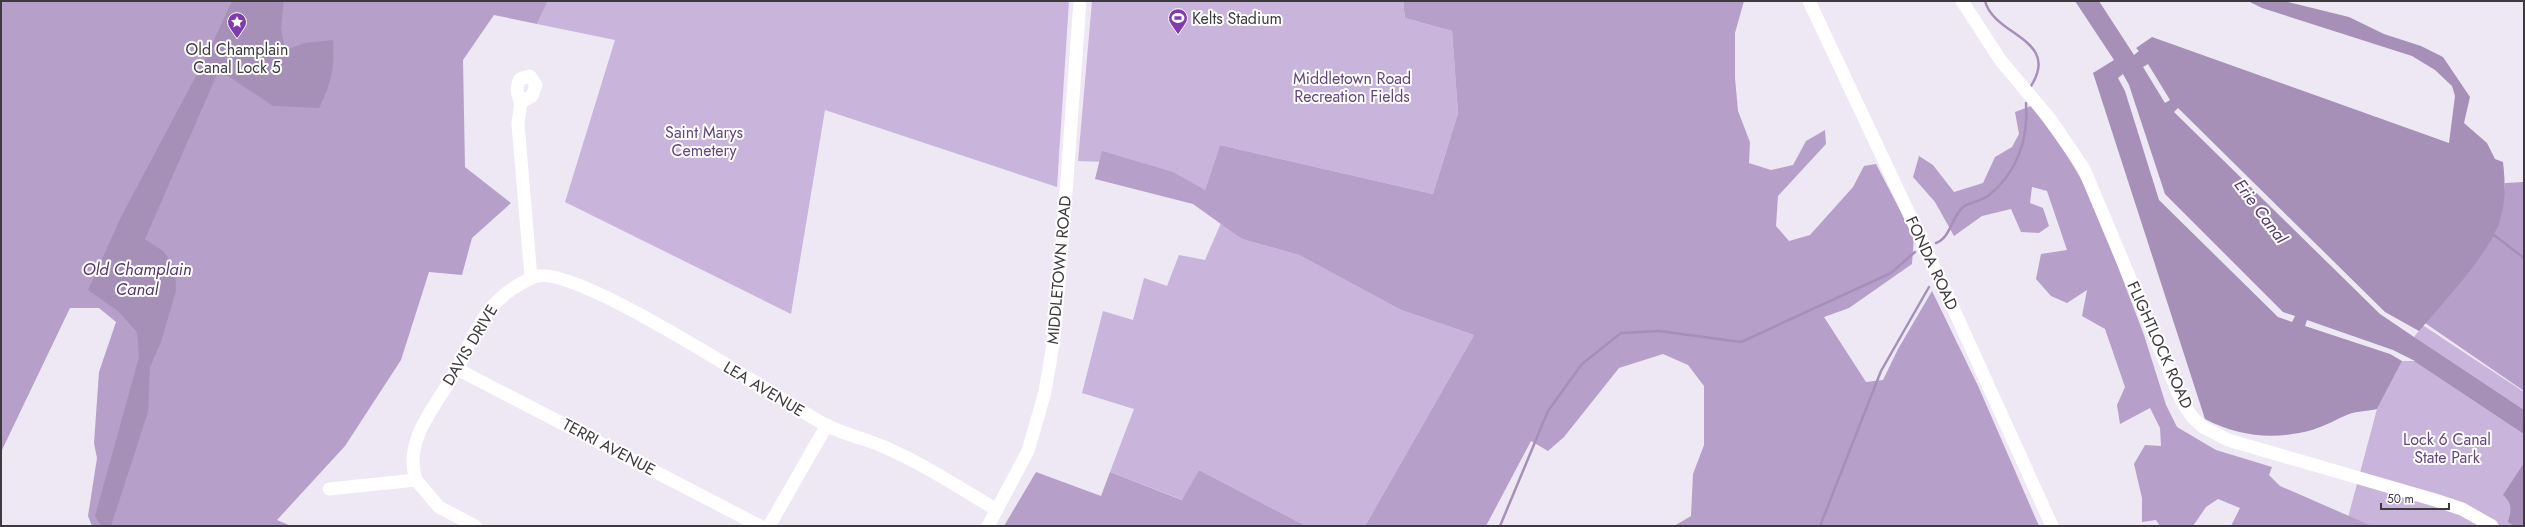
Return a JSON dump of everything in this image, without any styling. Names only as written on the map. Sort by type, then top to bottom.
[{"type":"street","name":"MIDDLETOWN ROAD","points":[[988,526],[1028,451],[1037,426],[1052,350],[1062,247],[1080,1]]},
{"type":"street","name":"FONDA ROAD","points":[[1809,1],[1944,288],[2052,526]]},
{"type":"street","name":"FLIGHTLOCK ROAD","points":[[1962,1],[2001,61],[2050,119],[2084,169],[2176,388],[2193,418],[2215,434],[2228,440],[2436,500],[2462,510],[2492,526]]},
{"type":"street","points":[[521,102],[518,124],[531,278]]},
{"type":"street","name":"LEA AVENUE","points":[[531,278],[550,276],[564,278],[589,288],[629,309],[827,425],[883,446],[997,510]]},
{"type":"street","name":"DAVIS DRIVE","points":[[416,480],[412,469],[414,446],[421,428],[457,369],[484,315],[502,294],[531,278]]},
{"type":"street","name":"TERRI AVENUE","points":[[457,369],[760,526]]},
{"type":"street","points":[[769,526],[827,425]]},
{"type":"street","points":[[329,489],[416,480],[440,507],[475,526]]},
{"type":"green space","name":"Saint Marys Cemetery","points":[[548,1],[1069,1],[1057,187],[825,110],[791,314],[565,202],[615,40],[537,24]]},
{"type":"green space","name":"Middletown Road Recreation Fields","points":[[1092,1],[1403,1],[1405,18],[1452,31],[1458,113],[1433,194],[1220,145],[1205,190],[1105,162],[1078,161]]},
{"type":"green space","points":[[1221,223],[1242,239],[1299,255],[1401,310],[1474,335],[1365,526],[1306,526],[1199,470],[1183,500],[1110,472],[1134,409],[1082,393],[1103,311],[1133,320],[1144,278],[1167,286],[1179,255],[1205,260]]},
{"type":"green space","name":"Lock 6 Canal State Park","points":[[2421,324],[2524,392],[2524,526],[2256,526],[2346,525],[2377,409]]},
{"type":"shaded area","points":[[1,1],[548,1],[537,24],[494,15],[463,60],[465,167],[511,203],[472,238],[462,275],[429,272],[401,360],[345,446],[277,520],[291,526],[92,526],[88,516],[97,458],[94,443],[99,372],[116,322],[99,308],[70,308],[1,452]]},
{"type":"shaded area","points":[[1403,1],[1744,1],[1735,33],[1735,78],[1738,111],[1750,142],[1749,163],[1771,170],[1793,165],[1806,141],[1825,130],[1826,144],[1778,196],[1776,226],[1789,241],[1810,235],[1853,187],[1864,166],[1876,164],[1914,237],[1912,264],[1849,308],[1824,317],[1866,382],[1883,380],[1898,349],[1932,291],[1979,388],[2039,526],[1674,526],[1691,516],[1693,474],[1704,445],[1704,386],[1688,365],[1663,354],[1619,368],[1564,437],[1548,451],[1531,441],[1486,526],[1365,526],[1474,335],[1401,310],[1299,255],[1242,239],[1193,204],[1095,179],[1102,151],[1173,172],[1205,190],[1220,145],[1433,194],[1458,113],[1452,31],[1405,18]]},
{"type":"shaded area","points":[[2031,106],[2064,150],[2091,196],[2144,335],[2166,405],[2177,427],[2216,450],[2272,467],[2269,475],[2280,486],[2372,526],[2231,526],[2240,508],[2218,499],[2206,507],[2193,526],[2160,526],[2156,520],[2142,522],[2142,498],[2134,464],[2145,445],[2161,446],[2160,428],[2150,408],[2120,424],[2117,405],[2125,387],[2105,329],[2082,316],[2087,290],[2067,303],[2051,296],[2036,279],[2041,254],[2067,250],[2047,191],[2032,187],[2030,203],[2043,208],[2049,226],[2039,233],[2021,232],[2011,209],[1982,216],[1954,236],[1935,202],[1913,177],[1919,156],[1933,165],[1954,192],[1983,183],[1995,157],[2012,147],[2019,134],[2015,112]]},
{"type":"shaded area","points":[[2524,182],[2524,391],[2425,323],[2494,235],[2501,217],[2505,183]]},
{"type":"shaded area","points":[[1199,470],[1306,526],[1004,526],[1036,472],[1101,496],[1110,472],[1182,500]]},
{"type":"water","name":"Old Champlain Canal","points":[[232,1],[284,1],[281,28],[285,50],[305,43],[333,40],[333,67],[327,91],[319,108],[273,106],[219,70],[145,239],[163,251],[175,267],[176,291],[161,342],[150,367],[148,412],[111,526],[101,526],[95,516],[139,357],[137,332],[118,311],[88,290],[121,217],[206,57]]},
{"type":"water","name":"Erie Canal","points":[[2075,1],[2099,1],[2134,55],[2139,51],[2136,48],[2152,37],[2449,143],[2455,96],[2452,86],[2435,70],[2412,56],[2262,8],[2248,1],[2284,1],[2349,17],[2384,34],[2421,46],[2443,57],[2470,97],[2464,123],[2487,143],[2495,159],[2503,162],[2505,183],[2504,203],[2501,217],[2488,246],[2464,279],[2414,337],[2524,410],[2524,434],[2414,361],[2402,361],[2377,409],[2349,414],[2312,430],[2284,435],[2257,435],[2231,430],[2205,419],[2093,73],[2114,60]]},
{"type":"water","points":[[2524,463],[2524,526],[2514,526],[2508,522],[2510,504],[2503,495]]},
{"type":"pier","points":[[2148,64],[2170,100],[2165,103],[2143,67]]},
{"type":"pier","points":[[2123,74],[2129,85],[2165,194],[2283,312],[2295,316],[2292,322],[2278,317],[2159,200],[2125,91],[2118,78]]},
{"type":"pier","points":[[2178,108],[2385,312],[2419,331],[2414,337],[2380,314],[2174,112]]},
{"type":"pier","points":[[2307,320],[2393,350],[2415,361],[2402,361],[2390,354],[2305,326]]},
{"type":"waterway","points":[[1985,1],[1991,13],[2000,22],[2023,39],[2032,48],[2038,58],[2038,70],[2031,86]]},
{"type":"waterway","points":[[1936,243],[1945,236],[1959,211],[1963,207],[1988,196],[2007,177],[2014,166],[2023,142],[2026,103]]},
{"type":"waterway","points":[[2494,235],[2524,258]]},
{"type":"waterway","points":[[1500,526],[1548,411],[1582,364],[1621,333],[1659,331],[1741,342],[1891,273],[1915,252]]},
{"type":"waterway","points":[[1820,526],[1881,371],[1929,287]]},
{"type":"place","name":"Kelts Stadium","points":[[1178,35]]},
{"type":"place","name":"Old Champlain Canal Lock 5","points":[[237,39]]}]
